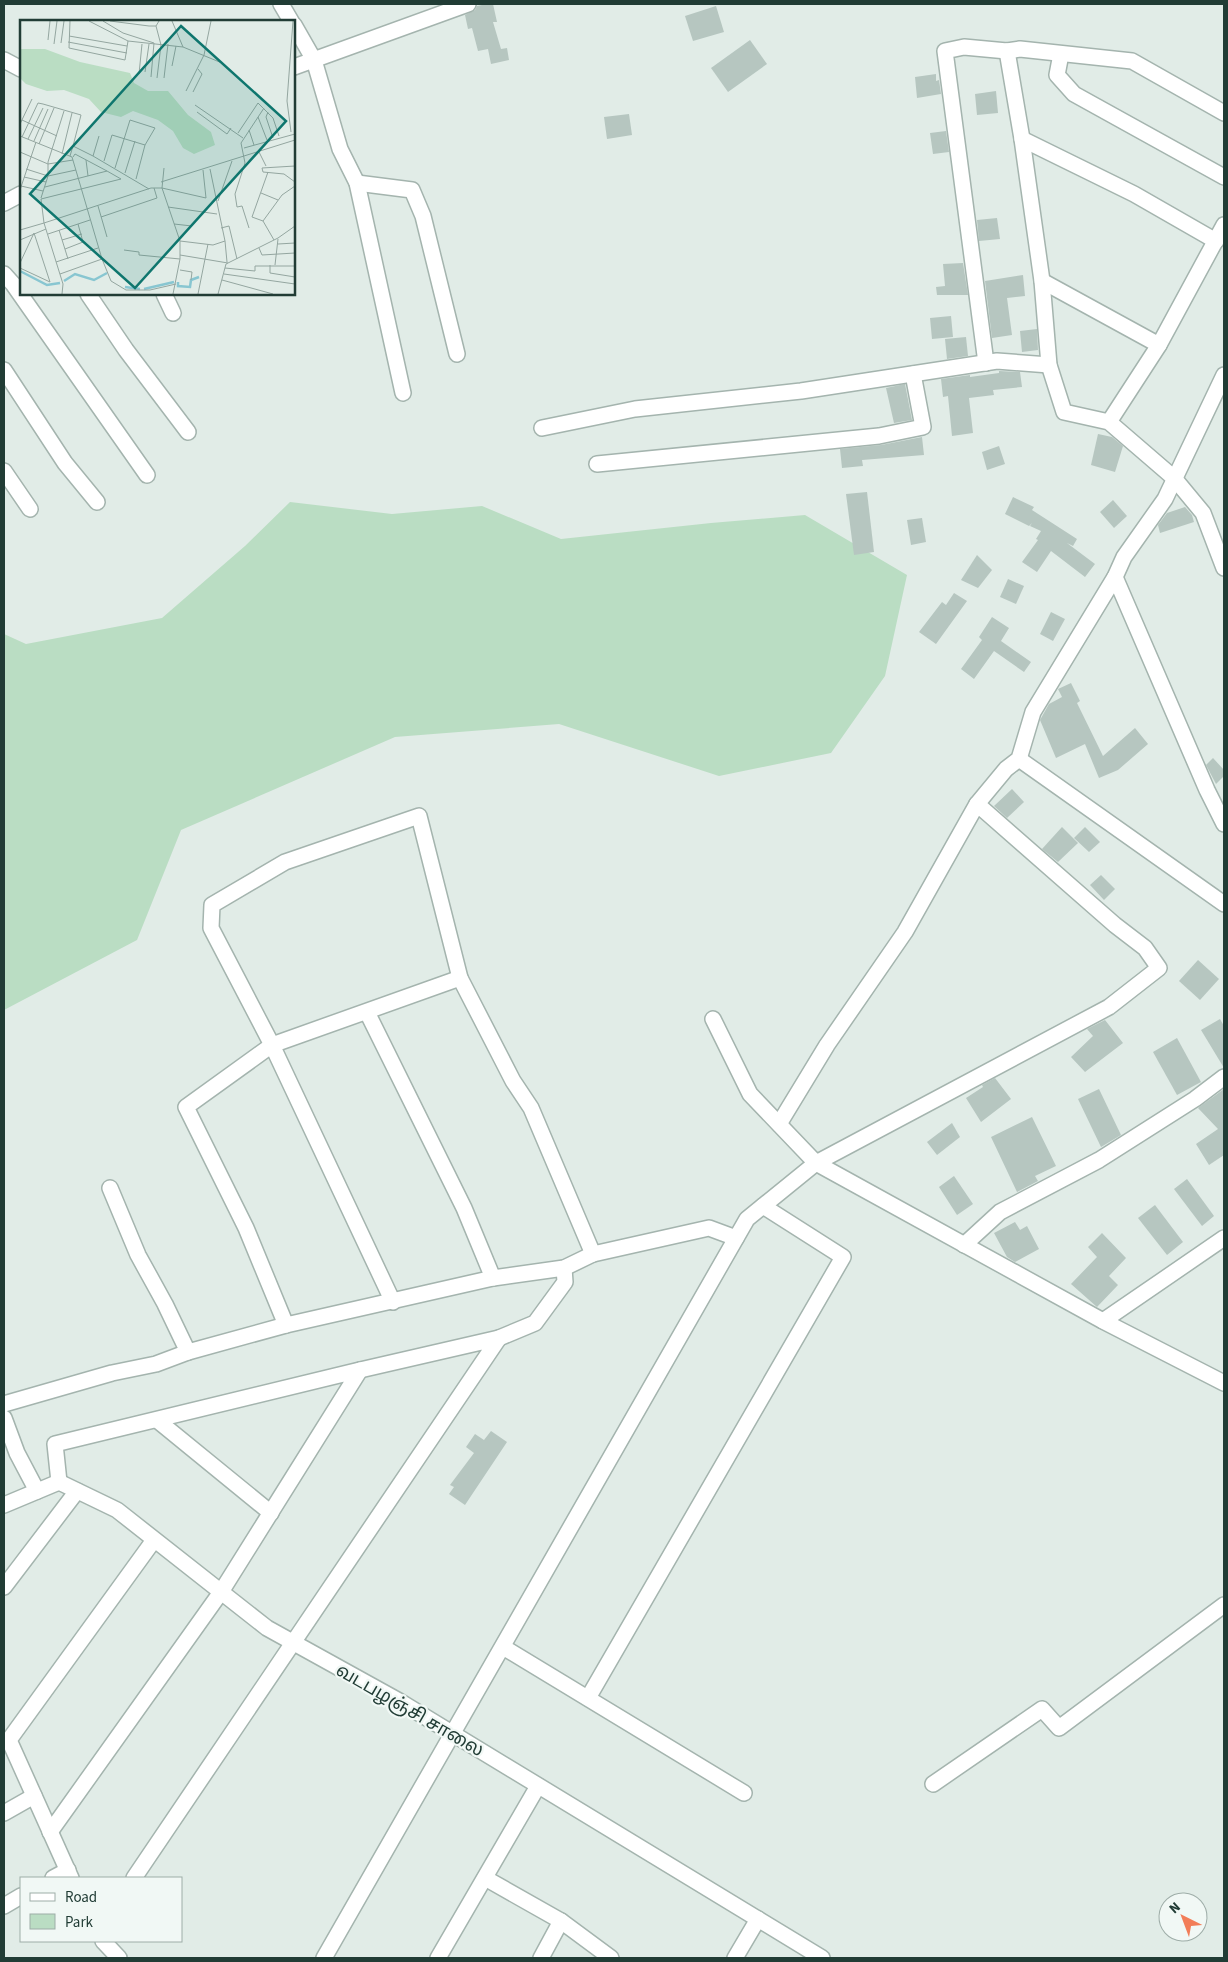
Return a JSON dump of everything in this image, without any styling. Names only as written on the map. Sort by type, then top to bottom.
[{"type":"street","points":[[282,4],[290,20]]},
{"type":"street","points":[[295,67],[468,4]]},
{"type":"street","points":[[295,27],[314,60],[340,149],[357,183],[403,393]]},
{"type":"street","points":[[986,363],[945,51],[964,47],[1007,51],[1020,48],[1132,61],[1224,113]]},
{"type":"street","points":[[1007,51],[1022,139],[1042,281],[1049,365],[1064,412],[1109,422],[1174,478],[1202,513],[1224,568]]},
{"type":"street","points":[[1061,54],[1058,75],[1074,94],[1224,176]]},
{"type":"street","points":[[4,60],[20,68]]},
{"type":"street","points":[[1022,139],[1134,194],[1216,241]]},
{"type":"street","points":[[357,183],[412,190],[423,216],[457,354]]},
{"type":"street","points":[[4,203],[20,195]]},
{"type":"street","points":[[1109,422],[1159,345],[1224,225]]},
{"type":"street","points":[[4,274],[20,294]]},
{"type":"street","points":[[1042,281],[1159,345]]},
{"type":"street","points":[[21,295],[147,475]]},
{"type":"street","points":[[89,295],[126,350],[188,432]]},
{"type":"street","points":[[164,295],[173,313]]},
{"type":"street","points":[[542,428],[635,409],[801,391],[997,361],[1049,365]]},
{"type":"street","points":[[4,370],[65,463],[97,502]]},
{"type":"street","points":[[597,464],[879,436],[923,427],[912,374]]},
{"type":"street","points":[[779,1124],[827,1045],[904,932],[977,804],[1006,769],[1018,759],[1033,712],[1115,577],[1124,557],[1165,500],[1224,375]]},
{"type":"street","points":[[4,471],[30,509]]},
{"type":"street","points":[[1115,577],[1224,824]]},
{"type":"street","points":[[1018,759],[1224,904]]},
{"type":"street","points":[[324,1958],[746,1219],[816,1164],[1109,1007],[1159,968],[1145,948],[1115,925],[977,804]]},
{"type":"street","points":[[393,1302],[272,1044],[211,928],[212,905],[285,862],[419,816],[460,978],[513,1081],[531,1108],[593,1254]]},
{"type":"street","points":[[286,1325],[246,1228],[186,1107],[272,1044],[460,978]]},
{"type":"street","points":[[367,1012],[464,1208],[493,1278]]},
{"type":"street","points":[[713,1019],[750,1094],[816,1164],[1103,1321],[1224,1384]]},
{"type":"street","points":[[964,1245],[1000,1212],[1099,1160],[1195,1099],[1224,1077]]},
{"type":"street","points":[[110,1188],[138,1255],[165,1304],[188,1352]]},
{"type":"street","points":[[588,1698],[843,1257],[763,1206]]},
{"type":"street","points":[[4,1404],[112,1373],[156,1364],[188,1352],[286,1325],[493,1278],[564,1268],[593,1254],[709,1228],[736,1238]]},
{"type":"street","points":[[1103,1321],[1224,1238]]},
{"type":"street","points":[[4,1505],[59,1482],[55,1444],[499,1338],[535,1323],[565,1282],[564,1268]]},
{"type":"street","points":[[135,1877],[499,1338]]},
{"type":"street","points":[[50,1832],[221,1592],[360,1370]]},
{"type":"street","points":[[4,1418],[36,1491]]},
{"type":"street","points":[[157,1420],[271,1513]]},
{"type":"street","name":"வடபழஞ்சி சாலை","points":[[59,1482],[116,1510],[267,1628],[399,1701],[822,1958]]},
{"type":"street","points":[[4,1587],[77,1491]]},
{"type":"street","points":[[69,1874],[34,1796],[5,1739],[154,1540]]},
{"type":"street","points":[[933,1784],[1042,1709],[1059,1728],[1224,1605]]},
{"type":"street","points":[[503,1647],[744,1793]]},
{"type":"street","points":[[438,1958],[538,1786]]},
{"type":"street","points":[[4,1813],[34,1796]]},
{"type":"street","points":[[485,1878],[562,1921],[611,1958]]},
{"type":"street","points":[[4,1906],[20,1897]]},
{"type":"street","points":[[735,1958],[758,1919]]},
{"type":"street","points":[[541,1958],[562,1921]]},
{"type":"street","points":[[104,1942],[119,1958]]},
{"type":"green space","points":[[290,502],[392,514],[482,506],[561,539],[805,515],[907,575],[885,676],[831,753],[719,776],[559,724],[395,737],[181,830],[137,940],[4,1010],[4,634],[26,644],[162,618],[245,546]]},
{"type":"building","points":[[493,4],[497,22],[493,22],[501,49],[507,48],[509,60],[491,64],[488,49],[478,51],[472,28],[468,29],[465,15],[475,10],[477,6]]},
{"type":"building","points":[[716,6],[724,32],[693,41],[685,16]]},
{"type":"building","points":[[750,40],[767,64],[728,92],[711,68]]},
{"type":"building","points":[[936,74],[936,81],[939,80],[941,94],[917,98],[915,77]]},
{"type":"building","points":[[996,91],[998,113],[977,115],[975,94]]},
{"type":"building","points":[[629,114],[632,135],[607,139],[604,117]]},
{"type":"building","points":[[946,131],[949,152],[933,154],[930,133]]},
{"type":"building","points":[[997,218],[1000,239],[979,241],[977,220]]},
{"type":"building","points":[[963,263],[968,295],[937,295],[936,287],[945,286],[943,264]]},
{"type":"building","points":[[1023,275],[1025,296],[1007,298],[1012,335],[992,338],[985,281]]},
{"type":"building","points":[[951,316],[953,337],[932,339],[930,318]]},
{"type":"building","points":[[1037,329],[1038,350],[1022,352],[1020,331]]},
{"type":"building","points":[[966,337],[968,356],[947,359],[945,339]]},
{"type":"building","points":[[999,371],[1020,372],[1022,387],[993,390],[994,395],[969,398],[973,433],[952,436],[948,396],[943,397],[941,379],[999,373]]},
{"type":"building","points":[[905,384],[912,420],[894,423],[886,388]]},
{"type":"building","points":[[1098,434],[1112,437],[1123,446],[1115,472],[1091,465]]},
{"type":"building","points":[[922,437],[924,455],[862,460],[863,466],[842,468],[840,449],[881,445]]},
{"type":"building","points":[[999,446],[1005,464],[987,470],[982,452]]},
{"type":"building","points":[[867,492],[874,552],[854,555],[846,494]]},
{"type":"building","points":[[1013,497],[1034,507],[1032,510],[1077,539],[1073,546],[1067,543],[1095,564],[1085,577],[1051,551],[1037,572],[1022,562],[1038,540],[1036,539],[1041,531],[1030,526],[1032,523],[1029,526],[1005,514]]},
{"type":"building","points":[[1113,500],[1127,516],[1114,528],[1100,512]]},
{"type":"building","points":[[1185,507],[1192,515],[1194,522],[1160,533],[1158,525],[1167,513]]},
{"type":"building","points":[[922,518],[926,542],[911,545],[907,520]]},
{"type":"building","points":[[977,555],[992,570],[978,588],[961,580]]},
{"type":"building","points":[[1008,579],[1024,586],[1016,604],[1000,597]]},
{"type":"building","points":[[954,593],[967,601],[936,644],[919,632],[942,602],[946,605]]},
{"type":"building","points":[[1051,612],[1065,619],[1053,641],[1040,634]]},
{"type":"building","points":[[992,617],[1009,628],[1001,641],[1031,662],[1024,672],[994,651],[974,679],[961,669],[982,640],[979,637]]},
{"type":"building","points":[[1071,683],[1080,701],[1077,703],[1103,756],[1135,728],[1148,744],[1118,770],[1099,778],[1085,744],[1056,758],[1040,720],[1049,704],[1062,697],[1058,689]]},
{"type":"building","points":[[1213,758],[1224,770],[1224,776],[1216,784],[1206,765]]},
{"type":"building","points":[[1012,789],[1024,802],[1007,818],[994,806]]},
{"type":"building","points":[[1062,827],[1078,843],[1058,862],[1042,849]]},
{"type":"building","points":[[1085,827],[1100,842],[1089,852],[1074,838]]},
{"type":"building","points":[[1101,875],[1115,889],[1104,900],[1090,885]]},
{"type":"building","points":[[1198,960],[1219,979],[1200,1000],[1179,981]]},
{"type":"building","points":[[1220,1019],[1224,1026],[1224,1068],[1201,1030]]},
{"type":"building","points":[[1105,1020],[1123,1043],[1085,1072],[1071,1057],[1093,1036],[1087,1029]]},
{"type":"building","points":[[1177,1038],[1201,1082],[1177,1095],[1153,1052]]},
{"type":"building","points":[[995,1078],[1011,1099],[981,1122],[966,1098],[983,1087],[982,1085]]},
{"type":"building","points":[[1099,1089],[1121,1135],[1101,1147],[1078,1099]]},
{"type":"building","points":[[1224,1089],[1224,1155],[1209,1165],[1196,1144],[1218,1129],[1198,1108]]},
{"type":"building","points":[[1032,1117],[1056,1166],[1035,1176],[1038,1181],[1017,1192],[991,1137]]},
{"type":"building","points":[[952,1123],[960,1137],[937,1155],[927,1142]]},
{"type":"building","points":[[954,1176],[973,1204],[957,1215],[939,1187]]},
{"type":"building","points":[[1187,1179],[1214,1216],[1202,1226],[1174,1189]]},
{"type":"building","points":[[1155,1205],[1183,1242],[1167,1255],[1138,1218]]},
{"type":"building","points":[[1015,1222],[1020,1230],[1027,1226],[1039,1249],[1015,1262],[1007,1257],[994,1233]]},
{"type":"building","points":[[1102,1233],[1126,1258],[1109,1276],[1118,1285],[1097,1307],[1071,1284],[1097,1257],[1088,1247]]},
{"type":"building","points":[[491,1431],[507,1442],[465,1505],[449,1494],[454,1487],[450,1485],[474,1453],[466,1447],[475,1434],[484,1440]]}]
